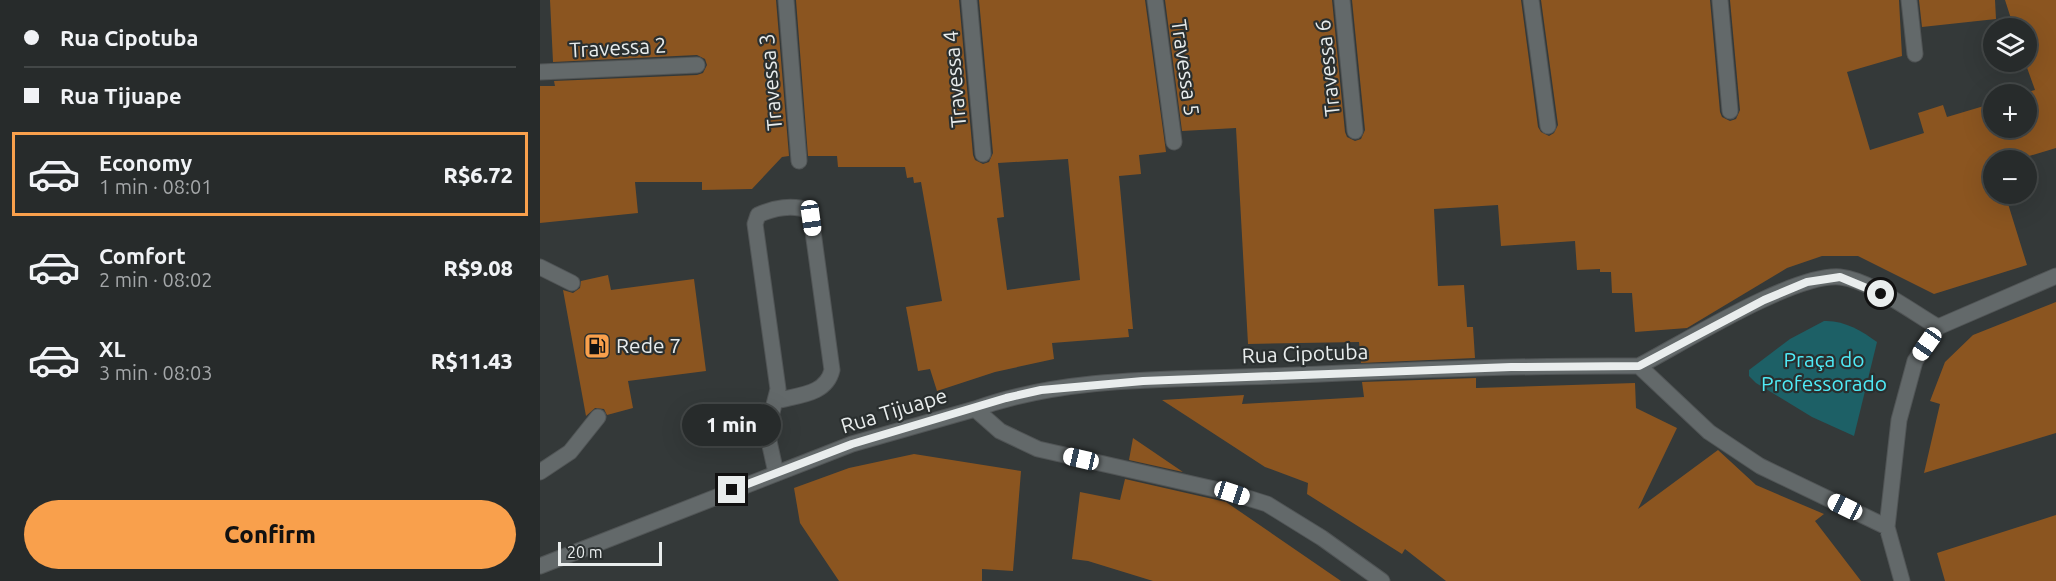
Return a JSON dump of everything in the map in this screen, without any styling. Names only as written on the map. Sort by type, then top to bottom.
[{"type":"street","name":"Travessa 3","points":[[786,0],[799,161]]},
{"type":"street","name":"Travessa 4","points":[[969,0],[983,154]]},
{"type":"street","name":"Travessa 5","points":[[1155,0],[1174,142]]},
{"type":"street","name":"Travessa 6","points":[[1342,0],[1355,131]]},
{"type":"street","points":[[1531,0],[1548,126]]},
{"type":"street","points":[[1720,0],[1730,111]]},
{"type":"street","points":[[1909,0],[1915,54]]},
{"type":"street","name":"Travessa 2","points":[[540,72],[697,65]]},
{"type":"street","points":[[776,401],[821,390],[830,378],[832,370],[811,218],[809,212],[803,209],[768,210],[758,215],[756,224],[778,389],[767,432],[776,473]]},
{"type":"street","points":[[540,267],[572,283]]},
{"type":"street","points":[[1902,581],[1887,527],[1899,420],[1905,390],[1915,361],[1938,327],[2056,276]]},
{"type":"street","name":"Rua Cipotuba","points":[[975,409],[1006,398],[1041,390],[1143,381],[1511,367],[1639,366],[1764,300],[1807,282],[1824,278],[1852,280],[1938,327]]},
{"type":"street","points":[[1639,366],[1709,432],[1760,466],[1887,527]]},
{"type":"street","name":"Rua Tijuape","points":[[540,566],[852,444],[975,409],[1000,431],[1038,450],[1232,493],[1267,504],[1322,538],[1382,581]]},
{"type":"street","points":[[540,472],[570,452],[598,417]]},
{"type":"green space","name":"Praça do Professorado","points":[[1824,321],[1846,324],[1877,342],[1854,436],[1812,417],[1756,383],[1749,376],[1749,370],[1790,339]]},
{"type":"building","points":[[550,0],[776,0],[789,156],[782,157],[752,189],[702,190],[702,182],[635,182],[638,213],[540,223],[540,86],[555,86],[554,81],[697,75],[703,73],[707,65],[705,59],[697,55],[553,62]]},
{"type":"building","points":[[796,0],[959,0],[973,155],[975,160],[983,164],[989,162],[993,153],[979,0],[1145,0],[1166,152],[1139,155],[1141,174],[1119,176],[1133,329],[1128,329],[1129,337],[1052,343],[1054,359],[995,372],[937,391],[930,369],[918,371],[906,307],[942,301],[921,182],[914,183],[913,177],[907,178],[905,167],[838,167],[837,156],[808,156]],"holes":[[[1068,159],[1080,280],[1007,290],[997,218],[1004,217],[998,163]]]},
{"type":"building","points":[[1165,0],[1332,0],[1345,132],[1347,137],[1355,141],[1361,139],[1365,130],[1352,0],[1521,0],[1538,127],[1541,132],[1549,136],[1554,133],[1558,125],[1541,0],[1710,0],[1720,112],[1722,117],[1730,121],[1736,119],[1740,110],[1730,0],[1899,0],[1902,56],[1847,72],[1870,150],[1924,133],[1918,113],[1943,105],[1947,117],[1983,106],[1983,138],[2037,138],[2037,84],[2033,84],[2029,72],[2037,72],[2037,18],[2011,18],[2005,0],[2056,0],[2056,148],[2037,154],[2037,150],[1983,150],[1983,204],[2008,204],[2027,265],[1934,294],[1858,256],[1822,256],[1787,268],[1687,328],[1635,332],[1632,293],[1612,293],[1611,272],[1600,272],[1600,269],[1577,270],[1575,241],[1501,246],[1498,205],[1434,209],[1438,286],[1464,285],[1467,327],[1473,327],[1475,358],[1361,363],[1359,342],[1248,344],[1236,128],[1182,131]]},
{"type":"building","points":[[1919,0],[1995,0],[1996,18],[1922,27]]},
{"type":"building","points":[[608,275],[611,290],[694,279],[706,371],[628,381],[633,408],[607,415],[604,409],[595,408],[586,416],[563,290],[573,293],[580,288],[581,281]]},
{"type":"building","points":[[2056,302],[2056,433],[1924,473],[1940,404],[1930,401],[1945,362],[1973,335]]},
{"type":"building","points":[[1476,378],[1476,388],[1635,383],[1636,408],[1677,428],[1638,509],[1718,450],[1756,485],[1824,514],[1815,521],[1861,581],[1446,581],[1405,549],[1402,554],[1307,494],[1308,483],[1265,467],[1162,400],[1244,395],[1242,404],[1364,397],[1362,382]]},
{"type":"building","points":[[1133,438],[1183,472],[1129,460]]},
{"type":"building","points":[[914,454],[1021,471],[1013,571],[982,569],[982,581],[839,581],[800,523],[794,488],[849,468]]},
{"type":"building","points":[[1125,479],[1226,502],[1341,581],[1153,581],[1088,561],[1072,559],[1080,492],[1120,500]]},
{"type":"building","points":[[2056,515],[2056,581],[1945,581],[1937,553]]},
{"type":"place","name":"Rede 7","points":[[597,346]]},
{"type":"route","points":[[732,490],[852,444],[1006,398],[1041,390],[1143,381],[1511,367],[1639,366],[1764,300],[1807,282],[1840,277],[1852,280],[1881,294]]}]
